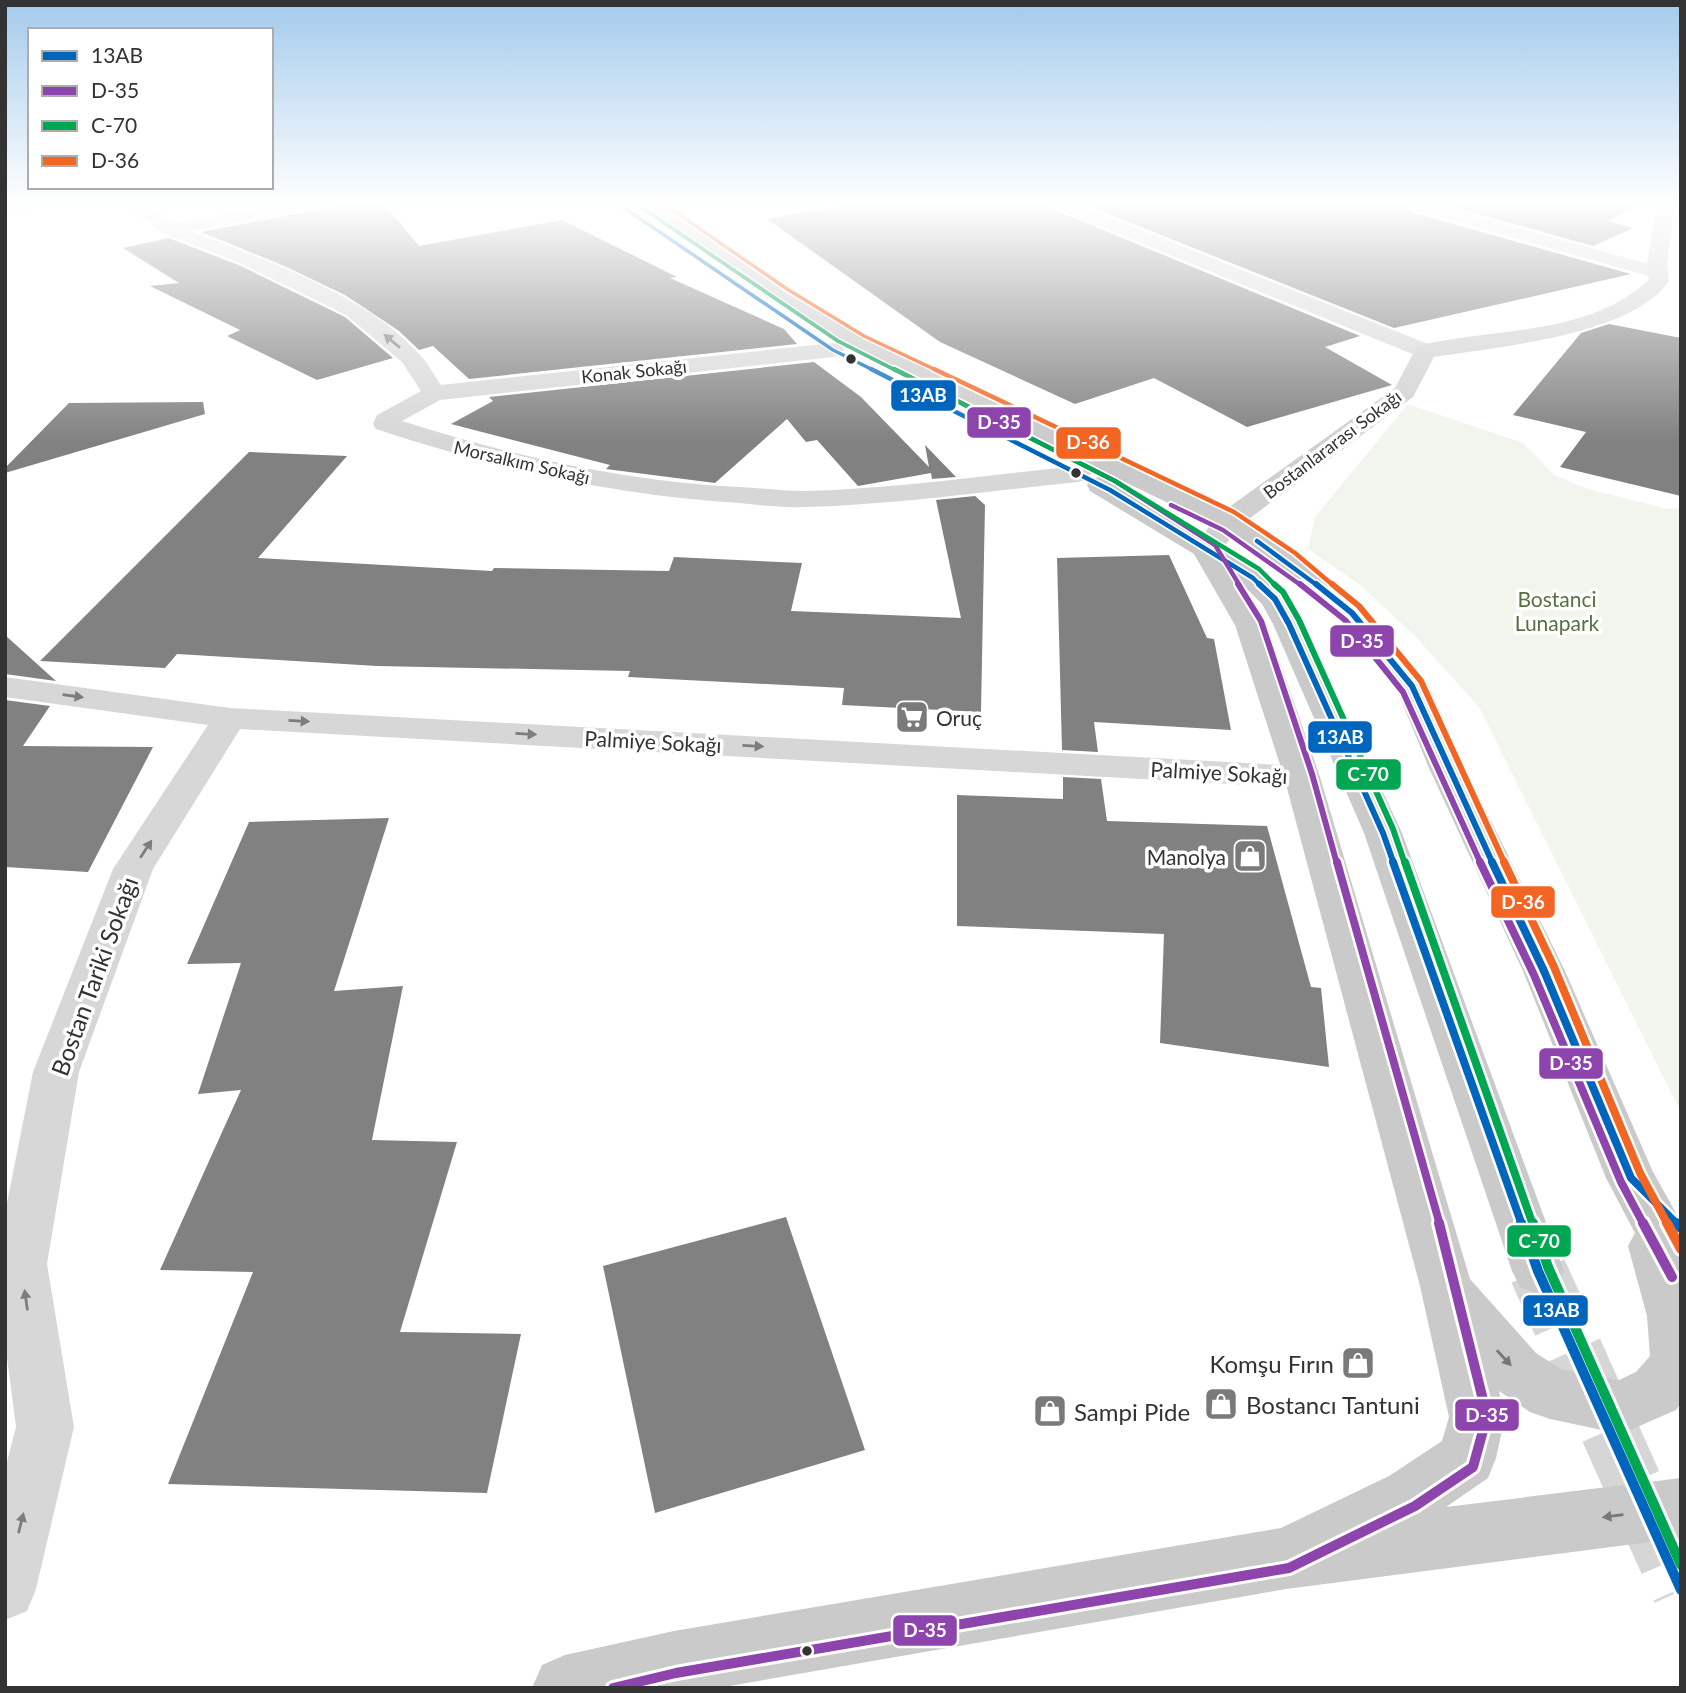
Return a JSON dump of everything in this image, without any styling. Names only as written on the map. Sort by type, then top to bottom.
[{"type":"main road","points":[[737,284],[833,349],[1151,514],[1288,561],[1352,613],[1412,687],[1447,768],[1544,971],[1631,1178],[1681,1272]]},
{"type":"main road","points":[[761,284],[859,345],[1217,536],[1275,599],[1289,624],[1382,833],[1538,1271]]},
{"type":"main road","points":[[1425,351],[1578,326],[1651,292],[1657,284]]},
{"type":"main road","name":"Bostanlararası Sokağı","points":[[1217,536],[1405,392],[1425,351]]},
{"type":"main road","points":[[1217,536],[1251,625],[1302,776],[1446,1286],[1477,1417],[1467,1458],[1410,1497],[1286,1558]]},
{"type":"main road","points":[[1631,1178],[1681,1228]]},
{"type":"main road","points":[[1446,1286],[1516,1371],[1550,1393],[1621,1407],[1656,1391],[1678,1364],[1674,1316],[1631,1178]]},
{"type":"main road","points":[[565,1688],[674,1663],[1286,1558],[1681,1508]]},
{"type":"street","points":[[299,284],[354,310],[411,358],[434,393]]},
{"type":"street","points":[[1260,284],[1425,351]]},
{"type":"street","name":"Konak Sokağı","points":[[434,393],[833,349]]},
{"type":"street","name":"Morsalkım Sokağı","points":[[434,393],[386,420],[385,424],[466,451],[512,462],[610,482],[685,493],[800,499],[1078,474]]},
{"type":"street","name":"Palmiye Sokağı","points":[[5,687],[230,718],[1302,776]]},
{"type":"street","name":"Bostan Tariki Sokağı","points":[[5,1590],[45,1427],[21,1264],[56,1072],[133,869],[230,718]]},
{"type":"green space","name":"Bostanci Lunapark","points":[[1408,404],[1523,443],[1554,475],[1588,489],[1668,509],[1681,508],[1681,1112],[1479,707],[1415,636],[1360,585],[1308,549],[1315,517]]},
{"type":"building","points":[[278,284],[345,317],[393,358],[317,380],[227,336],[240,330],[150,286]]},
{"type":"building","points":[[322,284],[683,284],[784,329],[797,344],[469,379],[433,346],[419,350],[399,331],[345,295]]},
{"type":"building","points":[[858,284],[1234,284],[1360,336],[1325,347],[1392,385],[1247,427],[1154,378],[1075,404],[940,342]]},
{"type":"building","points":[[1284,284],[1587,284],[1394,328]]},
{"type":"building","points":[[1609,324],[1681,338],[1681,496],[1560,467],[1586,432],[1513,415],[1581,333]]},
{"type":"building","points":[[814,362],[861,397],[929,467],[925,445],[956,477],[932,479],[931,473],[858,486],[817,440],[806,442],[787,419],[715,483],[606,469],[610,465],[451,424],[493,401],[489,397]]},
{"type":"building","points":[[203,402],[205,414],[5,473],[5,468],[69,403]]},
{"type":"building","points":[[249,452],[347,456],[258,558],[492,571],[494,568],[669,571],[674,557],[802,563],[791,611],[961,618],[936,500],[975,496],[985,505],[981,712],[842,705],[844,688],[628,677],[630,671],[377,666],[177,654],[165,668],[40,661]]},
{"type":"building","points":[[1169,555],[1207,638],[1214,639],[1231,730],[1094,722],[1098,752],[1062,750],[1057,558]]},
{"type":"building","points":[[5,635],[56,681],[5,674]]},
{"type":"building","points":[[5,700],[50,706],[23,746],[153,747],[88,872],[5,867]]},
{"type":"building","points":[[1063,777],[1101,779],[1107,821],[1267,826],[1311,987],[1321,988],[1329,1067],[1160,1043],[1164,934],[957,926],[957,795],[1063,799]]},
{"type":"building","points":[[389,818],[334,991],[403,986],[372,1140],[457,1142],[400,1332],[521,1334],[487,1493],[168,1484],[253,1272],[160,1270],[241,1090],[198,1094],[241,963],[187,964],[249,822]]},
{"type":"building","points":[[786,1217],[865,1450],[655,1513],[603,1266]]},
{"type":"tunnel","points":[[1538,1271],[1681,1591]]},
{"type":"transit line","name":"13AB","points":[[736,284],[833,350],[1110,490],[1253,578],[1275,599],[1289,624],[1383,833],[1538,1271],[1681,1590]]},
{"type":"transit line","name":"D-35","points":[[613,1688],[676,1673],[1289,1568],[1415,1506],[1473,1467],[1487,1416],[1456,1283],[1312,774],[1261,621],[1215,545],[1115,481],[838,341],[754,284]]},
{"type":"transit line","name":"C-70","points":[[754,284],[838,341],[1115,481],[1259,569],[1283,592],[1299,620],[1393,829],[1548,1267],[1681,1565]]},
{"type":"transit line","name":"D-36","points":[[780,284],[864,336],[1234,512],[1295,553],[1359,606],[1421,681],[1457,764],[1554,967],[1640,1173],[1681,1249]]},
{"type":"transit line","name":"D-35","points":[[1171,505],[1223,530],[1282,569],[1345,620],[1403,692],[1438,773],[1534,975],[1621,1182],[1672,1277]]},
{"type":"transit line","name":"13AB","points":[[1257,541],[1288,561],[1352,613],[1412,686],[1447,768],[1544,971],[1631,1178],[1681,1228]]},
{"type":"place","name":"Oruç","points":[[912,717]]},
{"type":"place","name":"Manolya","points":[[1250,856]]},
{"type":"place","name":"Komşu Fırın","points":[[1358,1363]]},
{"type":"place","name":"Bostancı Tantuni","points":[[1221,1404]]},
{"type":"place","name":"Sampi Pide","points":[[1050,1411]]}]
